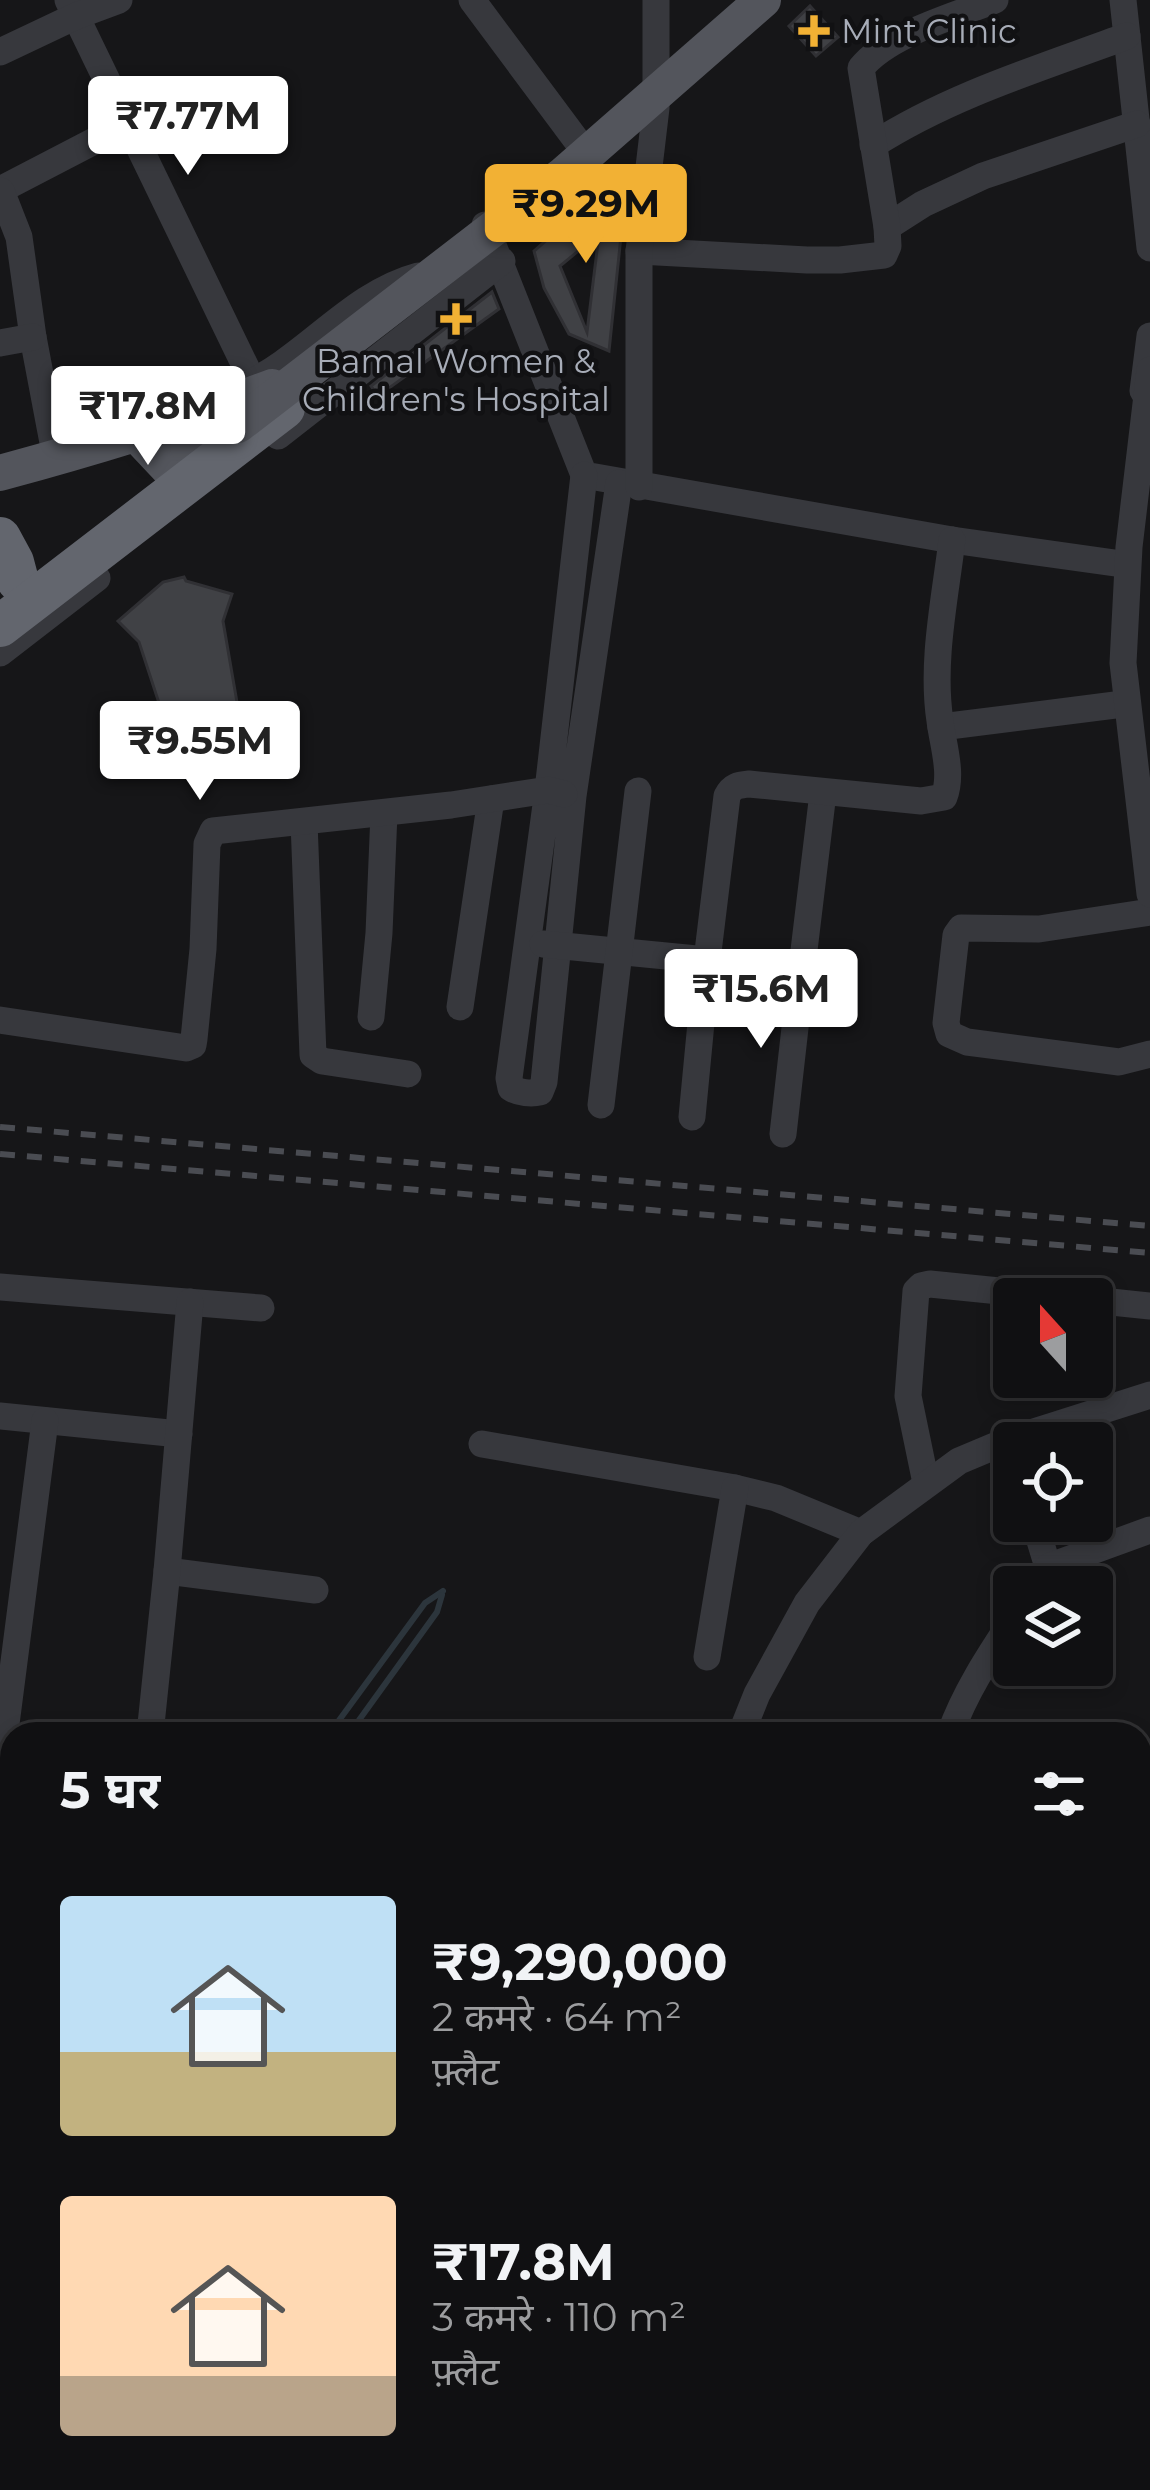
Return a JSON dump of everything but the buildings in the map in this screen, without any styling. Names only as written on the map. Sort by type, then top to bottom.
[{"type":"highway","points":[[9,588],[187,451],[494,244],[657,95],[749,0]]},
{"type":"highway","points":[[0,626],[262,384],[418,276],[494,244],[580,145],[657,95],[781,0]]},
{"type":"highway","points":[[0,538],[13,562],[9,588]]},
{"type":"main road","points":[[0,495],[187,451],[563,175],[763,0]]},
{"type":"main road","points":[[0,473],[187,451]]},
{"type":"street","points":[[0,52],[72,8],[119,0]]},
{"type":"street","points":[[472,0],[580,145]]},
{"type":"street","points":[[0,653],[494,244],[584,475],[561,793],[558,944],[540,1092],[515,1091],[510,1084],[526,944],[561,793],[629,485],[639,250],[657,95],[656,0]]},
{"type":"street","points":[[639,250],[807,260],[874,257],[887,251],[861,68],[908,35],[995,0]]},
{"type":"street","points":[[1125,0],[1150,248]]},
{"type":"street","points":[[1125,0],[1150,191]]},
{"type":"street","points":[[0,462],[262,384],[72,8]]},
{"type":"street","points":[[873,145],[959,99],[1127,36]]},
{"type":"street","points":[[55,448],[19,237],[0,190],[127,124]]},
{"type":"street","points":[[887,227],[982,176],[1137,124]]},
{"type":"street","points":[[1150,336],[1144,426],[1122,564],[1122,696],[1143,799],[1150,894]]},
{"type":"street","points":[[0,343],[33,337]]},
{"type":"street","points":[[1150,370],[1129,547],[1123,663],[1150,894]]},
{"type":"street","points":[[584,475],[952,540],[1122,564]]},
{"type":"street","points":[[692,1117],[707,960],[731,789],[749,784],[921,801],[944,796],[948,787],[938,666],[952,540]]},
{"type":"street","points":[[940,727],[1122,696],[1150,685]]},
{"type":"street","points":[[601,1106],[638,791]]},
{"type":"street","points":[[0,1019],[178,1048],[193,1045],[209,837],[219,829],[561,793]]},
{"type":"street","points":[[783,1134],[823,793]]},
{"type":"street","points":[[460,1007],[491,799]]},
{"type":"street","points":[[371,1017],[384,813]]},
{"type":"street","points":[[304,821],[313,1054],[322,1061],[408,1074]]},
{"type":"street","points":[[1150,912],[1039,929],[962,928],[956,935],[946,1023],[949,1034],[967,1042],[1119,1062],[1150,1054]]},
{"type":"street","points":[[526,944],[707,960],[801,975]]},
{"type":"street","points":[[926,1483],[908,1396],[916,1292],[930,1284],[993,1290]]},
{"type":"street","points":[[0,1287],[261,1308]]},
{"type":"street","points":[[150,1722],[190,1302]]},
{"type":"street","points":[[1113,1302],[1150,1306]]},
{"type":"street","points":[[1080,1422],[1150,1395]]},
{"type":"street","points":[[0,1416],[179,1434]]},
{"type":"street","points":[[7,1722],[14,1561],[45,1421]]},
{"type":"street","points":[[482,1444],[735,1488],[776,1498],[861,1533]]},
{"type":"street","points":[[746,1722],[807,1603],[861,1533],[958,1461],[993,1453]]},
{"type":"street","points":[[707,1657],[735,1488]]},
{"type":"street","points":[[1067,1566],[1150,1529]]},
{"type":"street","points":[[167,1571],[315,1590]]},
{"type":"street","points":[[954,1722],[993,1650]]},
{"type":"waterway","points":[[338,1722],[425,1603],[443,1591]]},
{"type":"waterway","points":[[358,1722],[437,1612],[442,1595]]},
{"type":"railway","points":[[0,1127],[1150,1226]]},
{"type":"railway","points":[[0,1154],[1150,1253]]},
{"type":"place","name":"Mint Clinic","points":[[814,31]]},
{"type":"place","name":"Bamal Women & Children's Hospital","points":[[456,319]]}]
